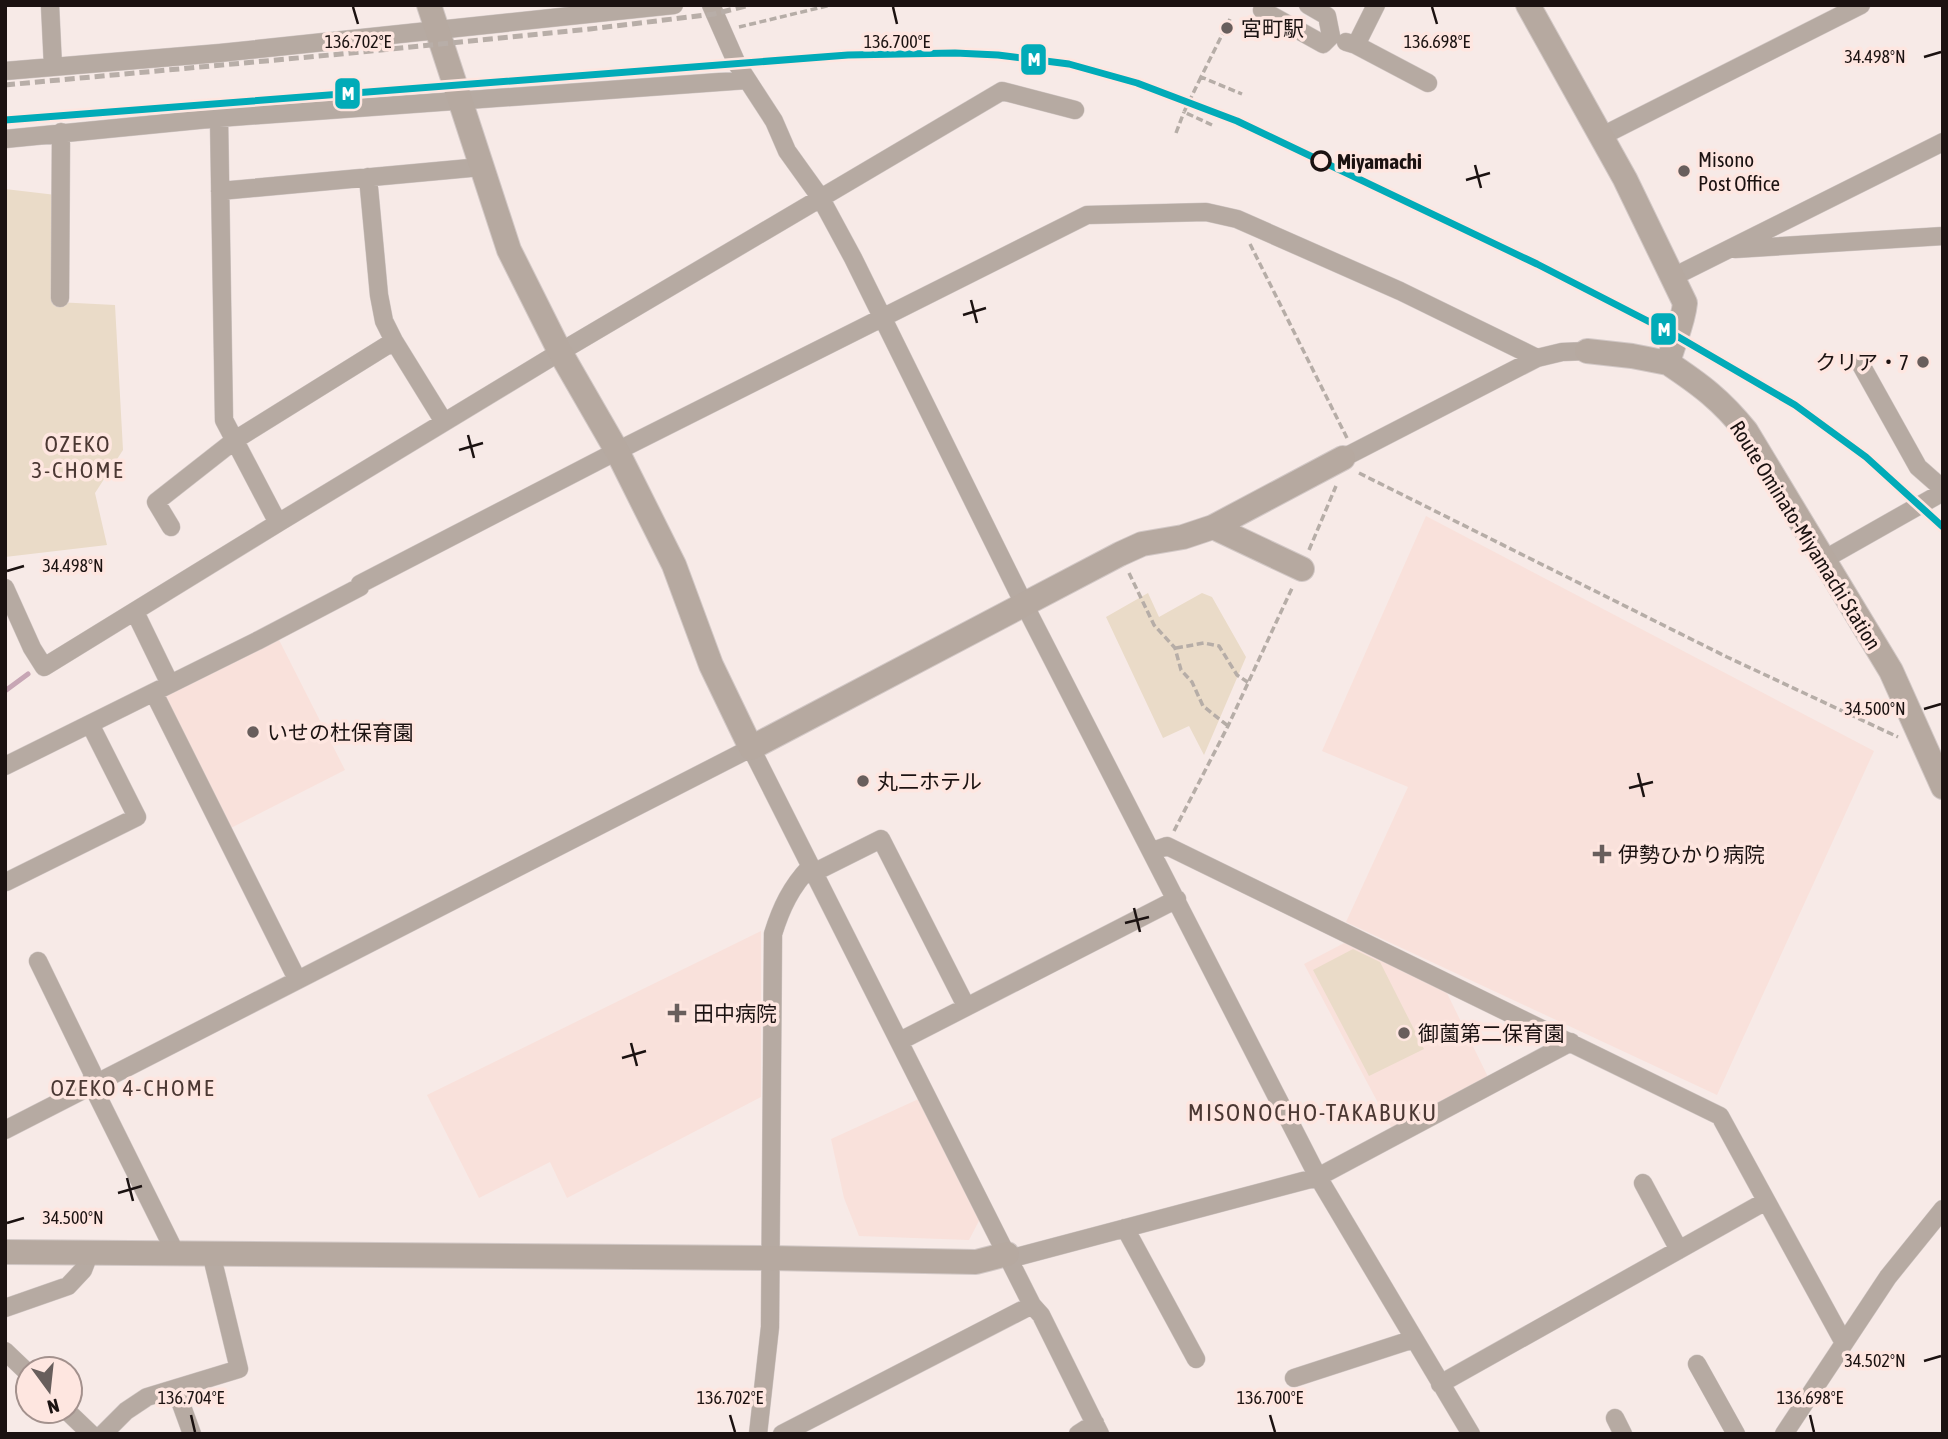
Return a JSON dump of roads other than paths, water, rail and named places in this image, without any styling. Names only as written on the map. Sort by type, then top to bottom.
[{"type":"street","points":[[50,5],[53,67]]},
{"type":"street","points":[[429,5],[509,250],[560,352],[617,452],[674,565],[711,665],[751,748],[1032,1305],[1041,1315],[1098,1429],[1078,1434]]},
{"type":"street","points":[[5,71],[437,31],[674,5]]},
{"type":"street","points":[[711,5],[737,64],[774,121],[787,151],[820,197],[1024,604],[1160,848],[1177,899],[1318,1177],[1471,1434]]},
{"type":"street","points":[[1264,5],[1262,10],[1323,44],[1331,36]]},
{"type":"street","points":[[1308,5],[1327,16],[1331,36]]},
{"type":"street","points":[[1356,46],[1376,5]]},
{"type":"street","points":[[5,1130],[751,748],[1120,554],[1142,544],[1184,537],[1213,527],[1349,461],[1537,358],[1562,352],[1587,351],[1668,363],[1675,335],[1683,318],[1685,303],[1625,179],[1528,5]]},
{"type":"street","points":[[1600,137],[1861,5]]},
{"type":"street","points":[[1331,36],[1428,83]]},
{"type":"street","points":[[5,139],[219,118],[747,80]]},
{"type":"street","points":[[5,588],[10,612],[44,667],[560,352],[1002,91],[1075,110]]},
{"type":"street","points":[[219,118],[225,419],[278,523]]},
{"type":"street","points":[[60,298],[61,132]]},
{"type":"street","points":[[1673,277],[1943,142]]},
{"type":"street","points":[[220,191],[481,167]]},
{"type":"street","points":[[368,177],[384,321],[444,422]]},
{"type":"street","points":[[5,766],[257,641],[360,587],[360,584],[617,452],[1087,215],[1206,212],[1237,219],[1400,291],[1537,358]]},
{"type":"street","points":[[1728,250],[1943,236]]},
{"type":"street","points":[[172,527],[156,502],[235,440],[394,341]]},
{"type":"street","name":"Route Ominato-Miyamachi Station","points":[[1668,363],[1703,386],[1725,405],[1746,431],[1891,671],[1943,787]]},
{"type":"street","points":[[1823,560],[1943,491],[1918,467],[1860,363]]},
{"type":"street","points":[[1213,527],[1301,569]]},
{"type":"street","points":[[135,612],[162,689],[297,979]]},
{"type":"street","points":[[6,882],[137,817],[90,724]]},
{"type":"street","points":[[758,1434],[770,1326],[772,934],[781,907],[799,879],[812,870],[881,839],[967,1006]]},
{"type":"street","points":[[1160,848],[1571,1042],[1720,1116],[1844,1343]]},
{"type":"street","points":[[900,1041],[1177,899]]},
{"type":"street","points":[[37,961],[92,1072],[93,1087],[175,1252]]},
{"type":"street","points":[[5,1252],[976,1262],[1008,1257],[1125,1228],[1318,1177],[1571,1042]]},
{"type":"street","points":[[1643,1183],[1679,1251]]},
{"type":"street","points":[[1440,1384],[1766,1201]]},
{"type":"street","points":[[1784,1434],[1888,1277],[1943,1209]]},
{"type":"street","points":[[1125,1228],[1196,1359]]},
{"type":"street","points":[[5,1308],[68,1286],[83,1270],[90,1252]]},
{"type":"street","points":[[103,1434],[137,1404],[154,1395],[239,1369],[211,1253]]},
{"type":"street","points":[[782,1434],[1032,1305]]},
{"type":"street","points":[[1294,1378],[1414,1339]]},
{"type":"street","points":[[1697,1364],[1736,1434]]},
{"type":"street","points":[[176,1390],[192,1434]]},
{"type":"waterway","points":[[5,691],[28,674]]},
{"type":"railway","points":[[5,85],[590,29],[714,14],[750,5]]},
{"type":"place","name":"宮町駅","points":[[1227,28]]},
{"type":"place","name":"Miyamachi","points":[[1321,161]]},
{"type":"place","name":"Misono Post Office","points":[[1684,171]]},
{"type":"place","name":"クリア・7","points":[[1923,362]]},
{"type":"place","name":"いせの杜保育園","points":[[253,732]]},
{"type":"place","name":"丸二ホテル","points":[[863,781]]},
{"type":"place","name":"伊勢ひかり病院","points":[[1602,854]]},
{"type":"place","name":"田中病院","points":[[677,1013]]},
{"type":"place","name":"御薗第二保育園","points":[[1404,1033]]},
{"type":"district","name":"OZEKO 3-CHOME","points":[[78,457]]},
{"type":"district","name":"OZEKO 4-CHOME","points":[[133,1088]]},
{"type":"district","name":"MISONOCHO-TAKABUKU","points":[[1313,1112]]}]
